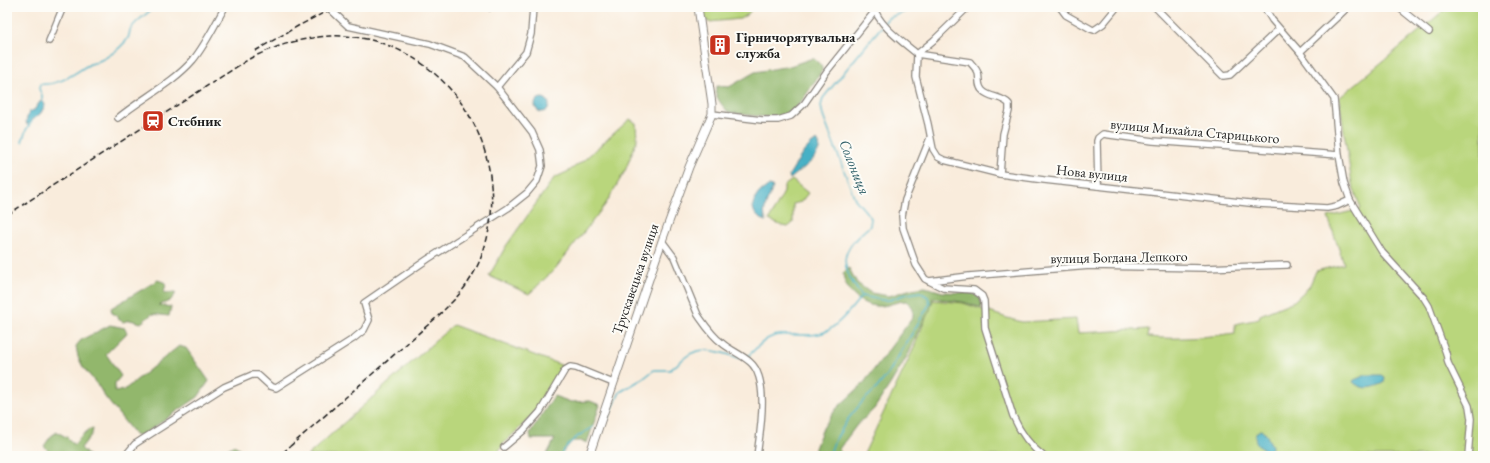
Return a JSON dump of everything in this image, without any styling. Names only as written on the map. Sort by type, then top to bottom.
[{"type":"street","points":[[49,40],[63,7]]},
{"type":"street","points":[[118,118],[176,76],[193,60],[225,7]]},
{"type":"street","points":[[125,456],[135,444],[224,387],[252,375],[258,375],[270,386],[276,388],[353,339],[364,330],[369,320],[364,304],[428,259],[508,208],[527,193],[537,181],[542,166],[540,150],[532,132],[496,87],[465,57],[430,44],[348,26],[328,7]]},
{"type":"street","points":[[496,87],[526,52],[531,34],[534,7]]},
{"type":"street","name":"Трускавецька вулиця","points":[[589,456],[662,241],[689,167],[712,114],[712,104],[698,7]]},
{"type":"street","points":[[917,54],[934,40],[968,7]]},
{"type":"street","points":[[1060,7],[1066,15],[1094,30],[1103,24],[1117,7]]},
{"type":"street","points":[[1155,7],[1224,76],[1230,75],[1279,29]]},
{"type":"street","points":[[1264,7],[1279,29],[1300,52],[1334,99],[1339,155],[1344,183],[1350,200],[1382,252],[1424,298],[1429,306],[1446,353],[1448,363],[1469,406],[1471,419],[1468,456]]},
{"type":"street","points":[[1300,52],[1348,7]]},
{"type":"street","points":[[1398,7],[1429,32]]},
{"type":"street","points":[[712,114],[762,120],[778,120],[791,116],[804,104],[827,71],[875,9],[881,20],[892,33],[917,54],[970,62],[976,68],[978,74],[978,84],[983,91],[1002,99],[1009,104],[1009,111],[1003,134],[1000,174]]},
{"type":"street","name":"Нова вулиця","points":[[917,54],[916,77],[933,149],[938,157],[944,160],[1000,174],[1258,204],[1327,208],[1338,206],[1350,200]]},
{"type":"street","name":"вулиця Михайла Старицького","points":[[1098,186],[1097,141],[1103,134],[1153,142],[1339,155]]},
{"type":"street","points":[[930,137],[905,200],[902,216],[903,228],[916,265],[922,275],[929,281],[943,288],[974,290],[982,296],[984,301],[985,328],[1014,416],[1023,435],[1043,456]]},
{"type":"street","points":[[662,241],[674,257],[698,315],[703,323],[722,344],[751,362],[759,375],[762,415],[756,456]]},
{"type":"street","name":"вулиця Богдана Лепкого","points":[[929,281],[969,276],[1090,266],[1205,268],[1287,265]]},
{"type":"street","points":[[504,447],[523,431],[540,412],[565,370],[570,367],[613,383]]},
{"type":"green space","points":[[702,7],[753,7],[748,14],[740,19],[709,22],[704,20]]},
{"type":"green space","points":[[1448,7],[1483,7],[1483,456],[863,456],[912,352],[933,300],[963,303],[1022,322],[1076,319],[1078,333],[1149,329],[1148,337],[1203,337],[1235,333],[1235,324],[1259,319],[1260,315],[1294,301],[1309,287],[1316,271],[1344,264],[1328,217],[1361,209],[1352,184],[1339,98]]},
{"type":"green space","points":[[813,58],[821,65],[822,71],[800,102],[792,111],[786,114],[770,117],[728,112],[717,97],[716,87],[718,86],[729,87],[755,72],[790,66]]},
{"type":"green space","points":[[630,119],[636,123],[637,140],[625,171],[605,205],[555,269],[529,294],[489,276],[506,246],[554,178],[569,171],[584,160]]},
{"type":"green space","points":[[792,180],[808,193],[801,202],[793,204],[793,223],[788,227],[769,220],[784,192],[784,186]]},
{"type":"green space","points":[[849,268],[857,283],[871,293],[889,296],[912,289],[925,287],[943,292],[972,293],[980,298],[982,308],[963,302],[933,298],[930,310],[909,353],[874,409],[856,426],[839,449],[841,456],[815,456],[815,448],[823,428],[836,409],[863,384],[913,317],[913,308],[907,301],[875,306],[856,297],[851,292],[844,280],[843,273]]},
{"type":"green space","points":[[158,280],[166,283],[164,293],[176,292],[172,299],[159,305],[171,307],[169,316],[152,314],[141,323],[130,320],[123,322],[118,319],[118,316],[112,313],[111,308]]},
{"type":"green space","points":[[110,325],[125,328],[127,333],[106,354],[121,376],[115,383],[115,392],[124,390],[179,346],[186,348],[209,381],[198,397],[144,434],[136,436],[105,397],[83,367],[78,357],[76,346],[81,340]]},
{"type":"green space","points":[[453,325],[561,365],[562,369],[535,413],[503,444],[496,456],[307,456]]},
{"type":"green space","points":[[554,396],[571,402],[590,401],[600,405],[587,443],[582,441],[572,441],[560,456],[546,456],[555,439],[531,439],[530,433]]},
{"type":"green space","points":[[90,429],[93,429],[92,434],[81,448],[89,456],[53,456],[44,446],[51,436],[57,432],[68,438],[74,445],[81,436]]},
{"type":"green space","points":[[234,445],[239,448],[245,456],[217,456]]},
{"type":"water","points":[[539,98],[545,98],[549,102],[549,108],[545,112],[539,112],[535,108],[535,102]]},
{"type":"water","points":[[42,99],[45,105],[41,113],[27,125],[26,121],[29,112],[34,110]]},
{"type":"water","points":[[817,140],[819,150],[816,156],[790,179],[789,175],[801,156],[812,143]]},
{"type":"water","points":[[769,186],[773,187],[764,212],[766,221],[756,215],[753,203],[759,193]]},
{"type":"water","points":[[1366,375],[1382,375],[1385,377],[1384,383],[1364,388],[1353,382],[1354,380]]},
{"type":"water","points":[[1260,430],[1265,432],[1272,446],[1271,453],[1263,450],[1257,443],[1255,436]]},
{"type":"waterway","points":[[42,100],[42,95],[39,89],[40,84],[60,81],[90,64],[98,62],[110,55],[127,40],[130,30],[135,24],[155,7]]},
{"type":"waterway","name":"Солониця","points":[[884,23],[888,18],[918,7]]},
{"type":"waterway","name":"Солониця","points":[[829,456],[834,442],[848,419],[888,374],[930,303],[928,297],[920,292],[903,295],[890,300],[862,296],[854,285],[846,266],[845,258],[852,243],[870,226],[871,218],[855,199],[823,116],[821,106],[823,98],[882,26]]},
{"type":"waterway","points":[[22,142],[26,130],[32,121]]},
{"type":"waterway","points":[[748,356],[763,342],[775,336],[813,335],[827,331],[841,320],[862,296]]},
{"type":"waterway","points":[[607,420],[620,392],[644,378],[654,370],[670,370],[694,352],[707,350],[715,351],[743,359]]},
{"type":"waterway","points":[[560,456],[574,439],[593,427]]},
{"type":"railway","points":[[255,51],[335,7]]},
{"type":"railway","points":[[476,7],[491,11]]},
{"type":"railway","points":[[7,215],[249,59],[288,43],[330,36],[361,38],[390,46],[416,60],[440,78],[460,101],[475,127],[486,155],[492,197],[488,235],[480,259],[466,286],[437,317],[279,456]]},
{"type":"place","name":"Гірничорятувальна служба","points":[[720,45]]},
{"type":"place","name":"Стебник","points":[[153,121]]}]
